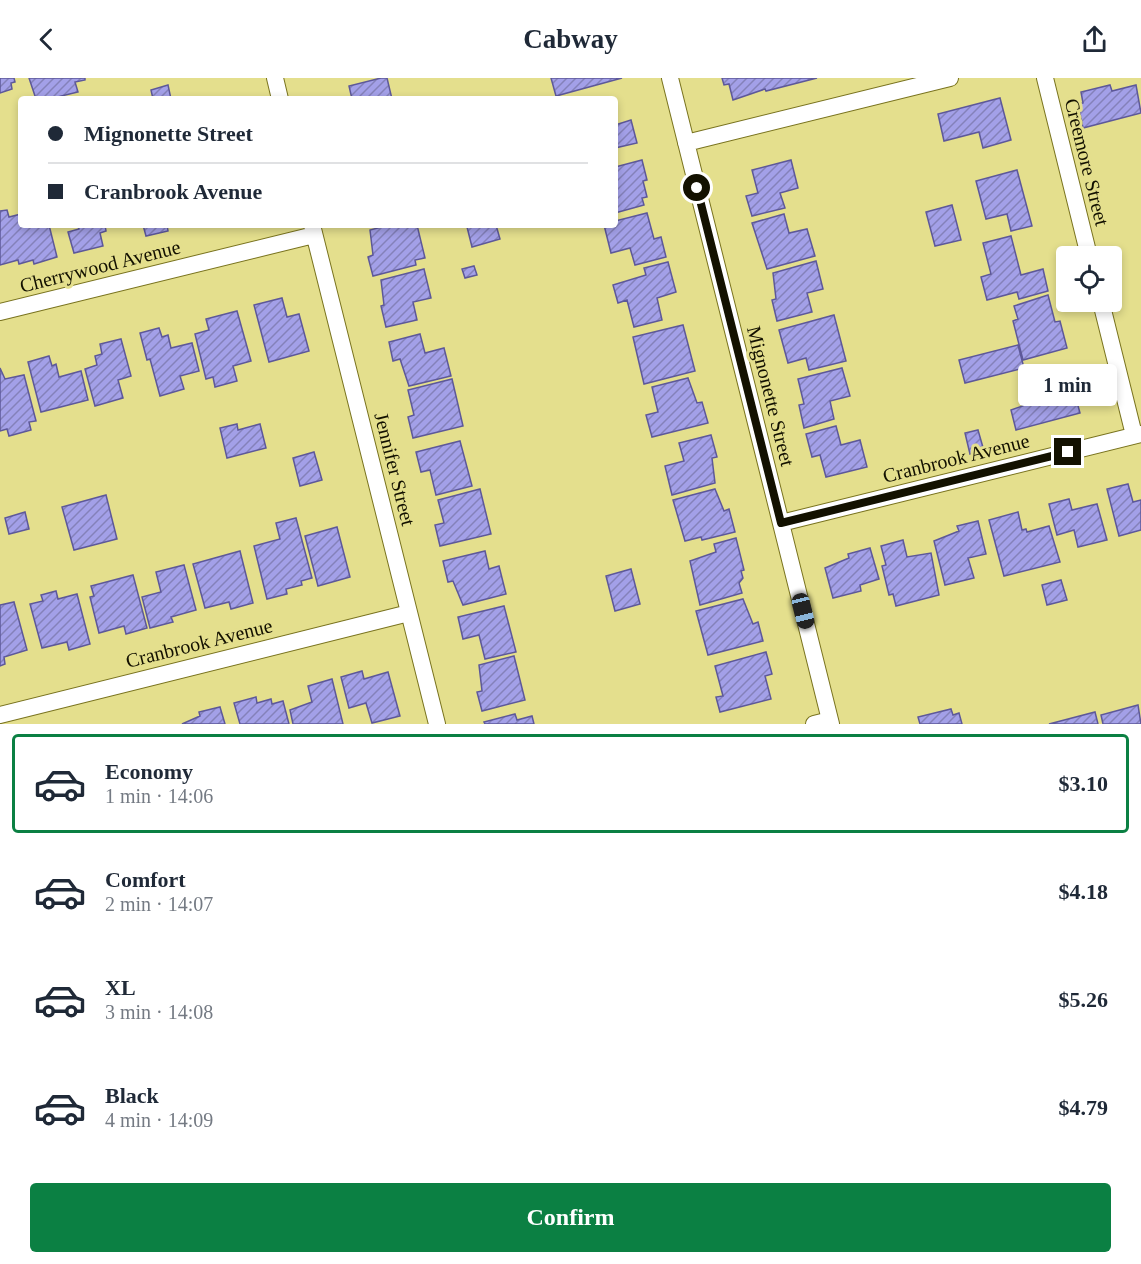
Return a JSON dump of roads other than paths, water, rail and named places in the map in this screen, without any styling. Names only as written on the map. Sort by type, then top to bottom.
[{"type":"street","points":[[275,78],[279,96]]},
{"type":"street","name":"Mignonette Street","points":[[670,78],[781,523],[825,723]]},
{"type":"street","points":[[686,143],[950,78]]},
{"type":"street","name":"Creemore Street","points":[[1045,78],[1087,246]]},
{"type":"street","name":"Cherrywood Avenue","points":[[0,312],[313,230]]},
{"type":"street","name":"Jennifer Street","points":[[313,230],[437,724]]},
{"type":"street","points":[[1104,312],[1137,435]]},
{"type":"street","name":"Cranbrook Avenue","points":[[781,523],[1137,435]]},
{"type":"street","name":"Cranbrook Avenue","points":[[0,715],[409,613]]}]
